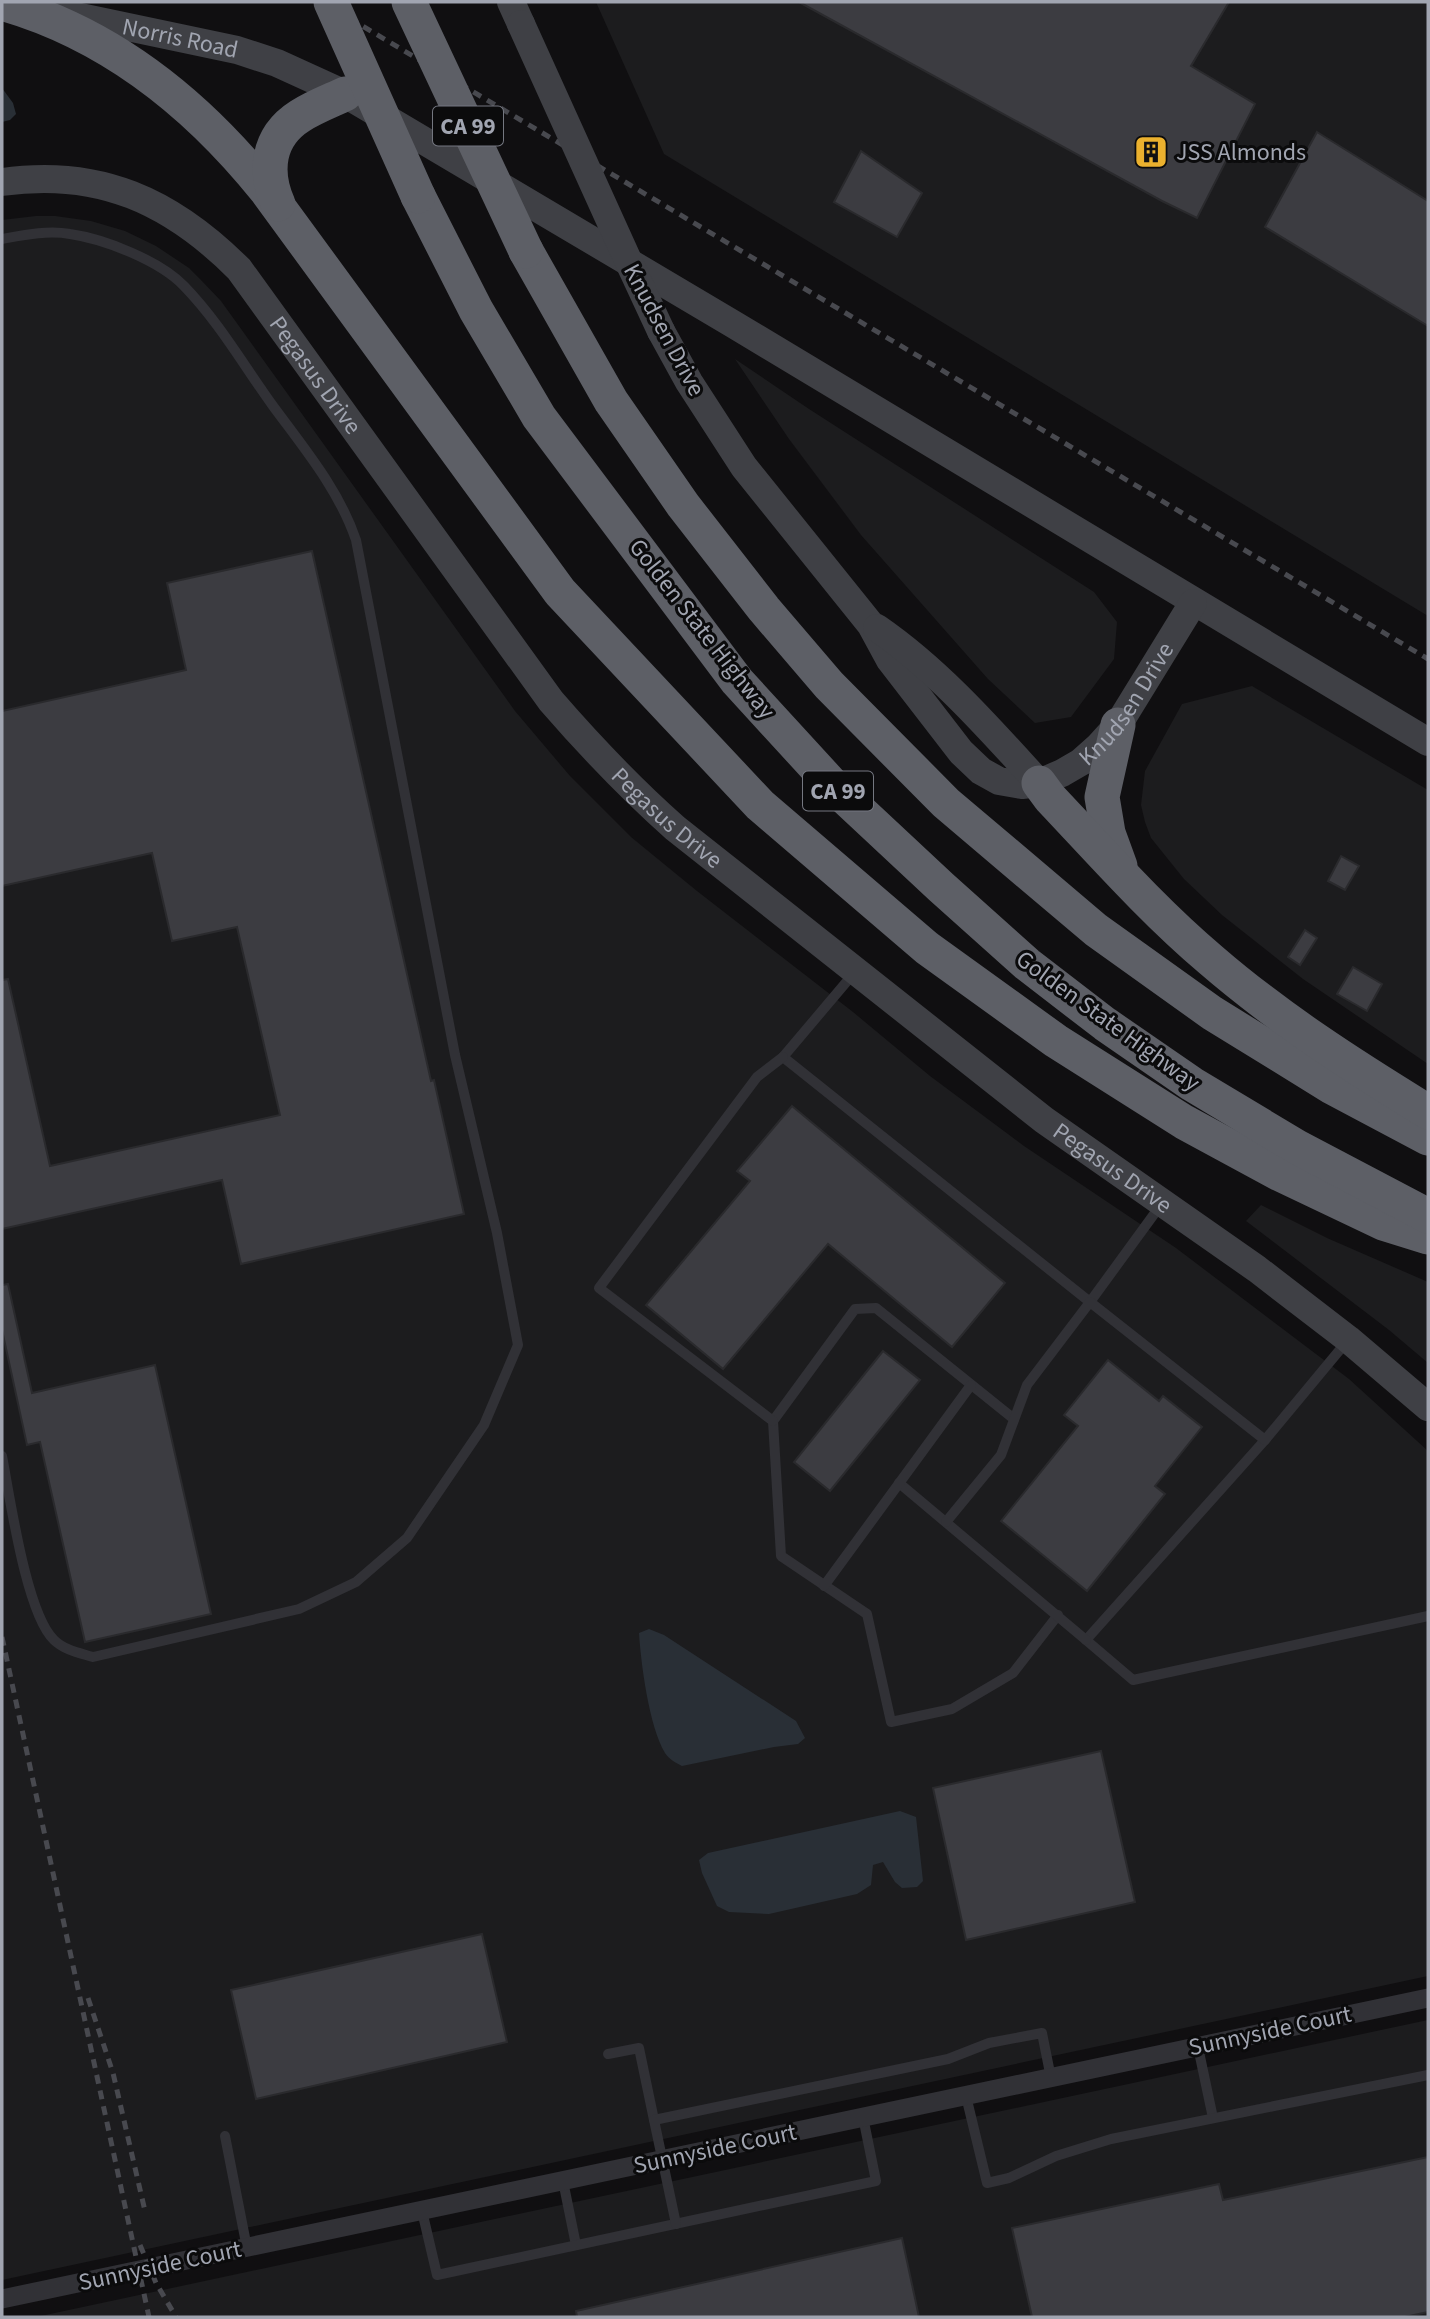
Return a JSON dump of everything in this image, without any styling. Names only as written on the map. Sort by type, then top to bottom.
[{"type":"highway","name":"Golden State Highway","points":[[331,2],[418,196],[477,310],[539,417],[737,681],[835,788],[1027,964],[1105,1024],[1192,1084],[1273,1133],[1395,1201],[1428,1216]]},
{"type":"highway","name":"CA 99","points":[[410,2],[526,251],[611,401],[682,505],[764,609],[829,685],[946,803],[1096,930],[1212,1013],[1332,1087],[1428,1138]]},
{"type":"highway","points":[[2,4],[43,17],[130,61],[173,93],[237,154],[560,592],[760,805],[927,948],[1056,1041],[1184,1122],[1280,1174],[1383,1223],[1428,1237]]},
{"type":"highway","points":[[282,212],[270,182],[274,146],[284,130],[298,117],[345,94]]},
{"type":"highway","points":[[1118,725],[1102,797],[1108,833],[1124,876]]},
{"type":"highway","points":[[1039,783],[1124,876],[1182,934],[1244,987],[1344,1061],[1428,1112]]},
{"type":"street","name":"Norris Road","points":[[8,2],[237,50],[277,63],[345,94]]},
{"type":"street","name":"Knudsen Drive","points":[[516,13],[661,331],[696,393],[744,467],[871,625],[906,648],[1007,747],[1039,783],[1081,762],[1118,725],[1194,603]]},
{"type":"street","points":[[345,94],[1428,742]]},
{"type":"street","name":"Pegasus Drive","points":[[2,182],[61,179],[127,192],[186,222],[214,244],[240,269],[551,701],[589,746],[631,789],[675,828],[1044,1120],[1257,1269],[1348,1339],[1428,1407]]},
{"type":"street","name":"Sunnyside Court","points":[[2,2299],[1428,1998]]},
{"type":"lane","points":[[2,239],[33,234],[69,233],[139,255],[183,285],[215,324],[301,444],[341,503],[349,520],[356,540],[455,1055],[497,1233],[518,1345],[484,1426],[407,1538],[356,1582],[299,1609],[93,1657],[71,1650],[54,1640],[40,1620],[29,1588],[2,1456]]},
{"type":"lane","points":[[773,1421],[599,1288],[757,1077],[783,1057],[856,971]]},
{"type":"lane","points":[[783,1057],[1265,1440]]},
{"type":"lane","points":[[946,1522],[1001,1455],[1027,1384],[1163,1203]]},
{"type":"lane","points":[[1014,1419],[876,1308],[855,1309],[773,1421],[780,1556],[867,1614],[891,1722],[953,1709],[1013,1673],[1058,1615]]},
{"type":"lane","points":[[1086,1640],[1265,1440],[1348,1339]]},
{"type":"lane","points":[[824,1586],[971,1385]]},
{"type":"lane","points":[[899,1483],[1133,1680],[1428,1616]]},
{"type":"lane","points":[[654,2120],[948,2059],[989,2043],[1042,2033],[1051,2078]]},
{"type":"lane","points":[[1198,2046],[1213,2118]]},
{"type":"lane","points":[[608,2054],[639,2048],[676,2224]]},
{"type":"lane","points":[[966,2095],[987,2183],[1009,2178],[1056,2156],[1111,2139],[1428,2075]]},
{"type":"lane","points":[[422,2211],[437,2275],[876,2181],[863,2118]]},
{"type":"lane","points":[[225,2136],[247,2248]]},
{"type":"lane","points":[[563,2181],[576,2245]]},
{"type":"shaded area","points":[[596,2],[1428,2],[1428,616],[664,154]]},
{"type":"shaded area","points":[[2,88],[13,103],[16,114],[10,120],[2,122]]},
{"type":"shaded area","points":[[36,216],[91,221],[125,231],[156,246],[189,268],[200,279],[221,301],[515,711],[570,776],[631,837],[930,1076],[1024,1146],[1176,1248],[1349,1379],[1428,1451],[1428,1976],[2,2280],[2,220]]},
{"type":"shaded area","points":[[735,359],[1094,592],[1117,622],[1114,659],[1071,717],[1035,723],[988,679],[861,535],[789,439]]},
{"type":"shaded area","points":[[1252,686],[1428,790],[1428,1064],[1303,979],[1222,915],[1184,879],[1151,838],[1141,805],[1145,771],[1182,704]]},
{"type":"shaded area","points":[[1261,1205],[1327,1238],[1428,1282],[1428,1363],[1246,1221]]},
{"type":"shaded area","points":[[649,1629],[664,1635],[796,1721],[805,1738],[798,1744],[682,1766],[673,1761],[659,1741],[647,1694],[639,1633]]},
{"type":"shaded area","points":[[900,1811],[916,1817],[923,1881],[917,1887],[902,1888],[895,1882],[883,1862],[873,1865],[871,1885],[857,1894],[769,1914],[729,1912],[717,1906],[702,1873],[699,1860],[708,1853]]},
{"type":"shaded area","points":[[1428,2020],[1428,2317],[36,2317]]},
{"type":"building","name":"JSS Almonds","points":[[799,2],[1229,2],[1191,66],[1255,104],[1197,218]]},
{"type":"building","points":[[1317,132],[1428,201],[1428,326],[1265,227]]},
{"type":"building","points":[[861,151],[922,193],[897,237],[834,202]]},
{"type":"building","points":[[312,551],[431,1081],[434,1080],[464,1214],[241,1264],[222,1180],[2,1229],[2,980],[8,979],[50,1166],[280,1115],[237,927],[172,941],[152,853],[2,886],[2,711],[186,670],[167,583]]},
{"type":"building","points":[[1341,856],[1359,866],[1345,890],[1328,881]]},
{"type":"building","points":[[1305,930],[1317,938],[1300,965],[1288,957]]},
{"type":"building","points":[[1353,967],[1382,984],[1367,1011],[1337,994]]},
{"type":"building","points":[[792,1106],[1005,1283],[952,1347],[828,1244],[723,1369],[646,1305],[750,1181],[737,1171]]},
{"type":"building","points":[[8,1284],[32,1393],[155,1365],[211,1614],[85,1642],[40,1442],[27,1445],[2,1330],[2,1285]]},
{"type":"building","points":[[883,1351],[920,1380],[830,1491],[794,1462]]},
{"type":"building","points":[[1108,1360],[1159,1401],[1163,1396],[1202,1427],[1155,1486],[1165,1494],[1087,1591],[1001,1521],[1078,1426],[1064,1415]]},
{"type":"building","points":[[1101,1751],[1135,1902],[966,1940],[933,1788]]},
{"type":"building","points":[[482,1934],[507,2042],[256,2099],[231,1990]]},
{"type":"building","points":[[1428,2157],[1428,2312],[1405,2317],[1032,2317],[1012,2228],[1219,2184],[1223,2200]]},
{"type":"building","points":[[902,2238],[919,2317],[577,2317],[576,2311]]},
{"type":"railway","points":[[322,2],[1428,659]]},
{"type":"railway","points":[[2,1637],[149,2317]]},
{"type":"railway","points":[[88,1998],[113,2073],[145,2211]]},
{"type":"railway","points":[[140,2245],[156,2283],[176,2317]]},
{"type":"place","name":"JSS Almonds","points":[[1151,152]]}]
